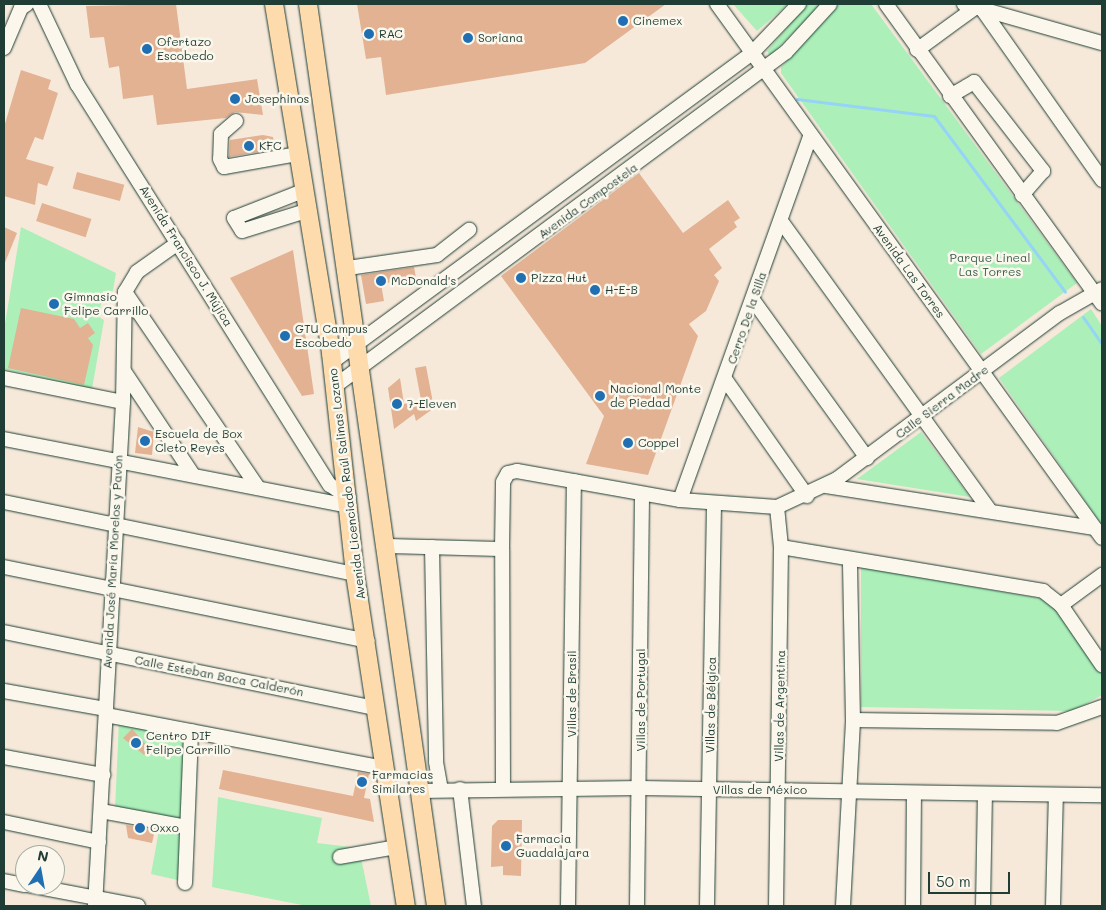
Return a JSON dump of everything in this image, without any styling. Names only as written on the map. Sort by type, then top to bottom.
[{"type":"main road","name":"Avenida Licenciado Raúl Salinas Lozano","points":[[274,4],[306,211],[332,362],[350,502],[355,574],[368,641],[375,708],[406,906]]},
{"type":"main road","points":[[308,4],[359,345],[436,906]]},
{"type":"street","points":[[4,48],[21,8],[27,4]]},
{"type":"street","name":"Avenida Francisco J. Mújica","points":[[39,4],[77,84],[330,485],[350,502]]},
{"type":"street","name":"Avenida Las Torres","points":[[717,4],[1098,533]]},
{"type":"street","name":"Avenida Compostela","points":[[332,362],[359,345],[752,53],[799,4]]},
{"type":"street","name":"Avenida Compostela","points":[[335,386],[614,182],[764,68],[801,39],[830,4]]},
{"type":"street","points":[[886,4],[1022,195],[1100,295]]},
{"type":"street","points":[[918,50],[974,6]]},
{"type":"street","points":[[974,6],[1102,43]]},
{"type":"street","points":[[974,6],[1102,180]]},
{"type":"street","points":[[950,96],[974,82],[1043,171],[1022,195]]},
{"type":"street","points":[[236,121],[221,134],[220,159],[224,167],[297,154]]},
{"type":"street","name":"Cerro De la Silla","points":[[680,500],[782,221],[811,135]]},
{"type":"street","points":[[602,166],[614,182]]},
{"type":"street","points":[[303,191],[234,218],[242,231],[306,211]]},
{"type":"street","points":[[782,221],[989,509]]},
{"type":"street","points":[[348,268],[435,256],[469,230]]},
{"type":"street","points":[[504,238],[516,253]]},
{"type":"street","points":[[178,243],[137,272],[125,292],[258,488]]},
{"type":"street","name":"Avenida José María Morelos y Pavón","points":[[95,902],[123,402],[125,292]]},
{"type":"street","name":"Calle Sierra Madre","points":[[777,506],[807,496],[826,486],[867,458],[1060,314],[1100,295]]},
{"type":"street","points":[[425,296],[428,318]]},
{"type":"street","points":[[753,300],[867,458]]},
{"type":"street","points":[[124,371],[193,475]]},
{"type":"street","points":[[4,378],[123,402]]},
{"type":"street","points":[[725,379],[807,496]]},
{"type":"street","points":[[4,439],[258,488],[350,502]]},
{"type":"street","points":[[503,788],[502,549],[505,475],[517,471],[680,500],[777,506]]},
{"type":"street","name":"Villas de Brasil","points":[[568,906],[572,788],[574,481]]},
{"type":"street","points":[[826,486],[989,509],[1098,533]]},
{"type":"street","name":"Villas de Portugal","points":[[637,906],[640,788],[642,494]]},
{"type":"street","points":[[4,502],[355,574]]},
{"type":"street","name":"Villas de Bélgica","points":[[706,906],[714,503]]},
{"type":"street","name":"Villas de Argentina","points":[[776,906],[781,547],[777,506]]},
{"type":"street","points":[[386,546],[502,549]]},
{"type":"street","points":[[432,547],[436,762],[441,790]]},
{"type":"street","points":[[781,547],[1029,588],[1054,596],[1102,665]]},
{"type":"street","points":[[842,906],[847,791],[853,720],[850,558]]},
{"type":"street","points":[[4,567],[368,641]]},
{"type":"street","points":[[1061,605],[1102,575]]},
{"type":"street","name":"Calle Esteban Baca Calderón","points":[[4,632],[375,708]]},
{"type":"street","points":[[4,691],[191,731],[384,768]]},
{"type":"street","points":[[853,720],[1057,723],[1102,707]]},
{"type":"street","points":[[185,883],[191,731]]},
{"type":"street","points":[[4,757],[103,775]]},
{"type":"street","name":"Villas de México","points":[[419,791],[503,788],[640,788],[1102,795]]},
{"type":"street","points":[[460,790],[474,906]]},
{"type":"street","points":[[913,906],[914,793]]},
{"type":"street","points":[[983,906],[984,794]]},
{"type":"street","points":[[1054,906],[1056,795]]},
{"type":"street","points":[[101,811],[187,827]]},
{"type":"street","points":[[4,822],[99,842]]},
{"type":"street","points":[[340,857],[396,847]]},
{"type":"street","points":[[65,895],[95,902],[138,906]]},
{"type":"green space","points":[[733,4],[788,4],[757,31]]},
{"type":"green space","points":[[807,4],[822,4],[770,56],[767,51]]},
{"type":"green space","name":"Parque Lineal Las Torres","points":[[840,4],[871,4],[1077,283],[981,354],[781,73],[781,67]]},
{"type":"green space","name":"Gimnasio Felipe Carrillo","points":[[21,227],[116,273],[113,291],[103,291],[99,317],[104,320],[92,389],[4,369],[4,330]]},
{"type":"green space","points":[[1091,309],[1102,326],[1102,525],[999,378]]},
{"type":"green space","points":[[921,432],[970,497],[857,479]]},
{"type":"green space","points":[[861,567],[1048,600],[1102,674],[1102,695],[1073,711],[861,707]]},
{"type":"green space","points":[[119,721],[188,735],[184,823],[115,810]]},
{"type":"green space","points":[[218,797],[322,818],[317,843],[359,848],[371,906],[307,906],[212,887]]},
{"type":"green space","points":[[160,825],[184,829],[182,881],[151,874]]},
{"type":"building","points":[[176,4],[187,89],[257,79],[263,115],[235,112],[226,118],[157,125],[153,95],[123,99],[119,66],[109,68],[104,37],[90,38],[86,6]]},
{"type":"building","name":"Soriana","points":[[357,4],[666,4],[585,63],[386,95],[381,57],[366,59]]},
{"type":"building","points":[[21,70],[51,80],[48,89],[58,93],[43,140],[35,137],[26,159],[54,167],[47,186],[38,183],[35,205],[4,196],[4,127]]},
{"type":"building","name":"KFC","points":[[263,135],[273,137],[275,149],[229,157],[230,140]]},
{"type":"building","points":[[77,172],[124,185],[120,201],[73,188]]},
{"type":"building","points":[[639,173],[683,233],[728,200],[740,218],[734,222],[737,227],[709,249],[722,268],[714,275],[719,281],[706,311],[689,324],[698,336],[648,475],[586,464],[604,416],[501,276]]},
{"type":"building","points":[[42,203],[91,219],[86,237],[36,221]]},
{"type":"building","points":[[4,227],[17,233],[4,265]]},
{"type":"building","name":"GTU Campus Escobedo","points":[[293,250],[314,394],[302,396],[230,278]]},
{"type":"building","name":"McDonald's","points":[[414,267],[416,278],[381,284],[384,301],[366,304],[361,275]]},
{"type":"building","points":[[21,308],[74,319],[80,328],[88,323],[95,333],[88,338],[93,345],[84,385],[8,368]]},
{"type":"building","points":[[426,366],[434,408],[416,421],[414,414],[394,429],[388,388],[400,378],[404,404],[421,400],[415,368]]},
{"type":"building","name":"Escuela de Box Cleto Reyes","points":[[138,427],[154,432],[152,455],[135,453]]},
{"type":"building","name":"Centro DIF Felipe Carrillo","points":[[132,729],[150,749],[144,755],[123,738]]},
{"type":"building","points":[[223,770],[353,796],[358,772],[369,774],[364,798],[370,799],[374,822],[219,789]]},
{"type":"building","name":"Farmacia Guadalajara","points":[[498,820],[522,820],[521,876],[503,875],[503,866],[491,867],[492,826]]},
{"type":"building","name":"Oxxo","points":[[126,825],[155,830],[152,843],[128,838]]},
{"type":"waterway","points":[[797,99],[934,116],[1065,292]]},
{"type":"waterway","points":[[1083,317],[1102,344]]},
{"type":"place","name":"Cinemex","points":[[623,21]]},
{"type":"place","name":"RAC","points":[[369,34]]},
{"type":"place","name":"Soriana","points":[[468,38]]},
{"type":"place","name":"Ofertazo Escobedo","points":[[147,49]]},
{"type":"place","name":"Josephinos","points":[[235,99]]},
{"type":"place","name":"KFC","points":[[249,146]]},
{"type":"place","name":"Pizza Hut","points":[[521,278]]},
{"type":"place","name":"McDonald's","points":[[381,281]]},
{"type":"place","name":"H-E-B","points":[[595,290]]},
{"type":"place","name":"Gimnasio Felipe Carrillo","points":[[54,304]]},
{"type":"place","name":"GTU Campus Escobedo","points":[[285,336]]},
{"type":"place","name":"Nacional Monte de Piedad","points":[[600,396]]},
{"type":"place","name":"7-Eleven","points":[[397,404]]},
{"type":"place","name":"Escuela de Box Cleto Reyes","points":[[145,441]]},
{"type":"place","name":"Coppel","points":[[628,443]]},
{"type":"place","name":"Centro DIF Felipe Carrillo","points":[[136,743]]},
{"type":"place","name":"Farmacias Similares","points":[[362,782]]},
{"type":"place","name":"Oxxo","points":[[140,828]]},
{"type":"place","name":"Farmacia Guadalajara","points":[[506,846]]}]
